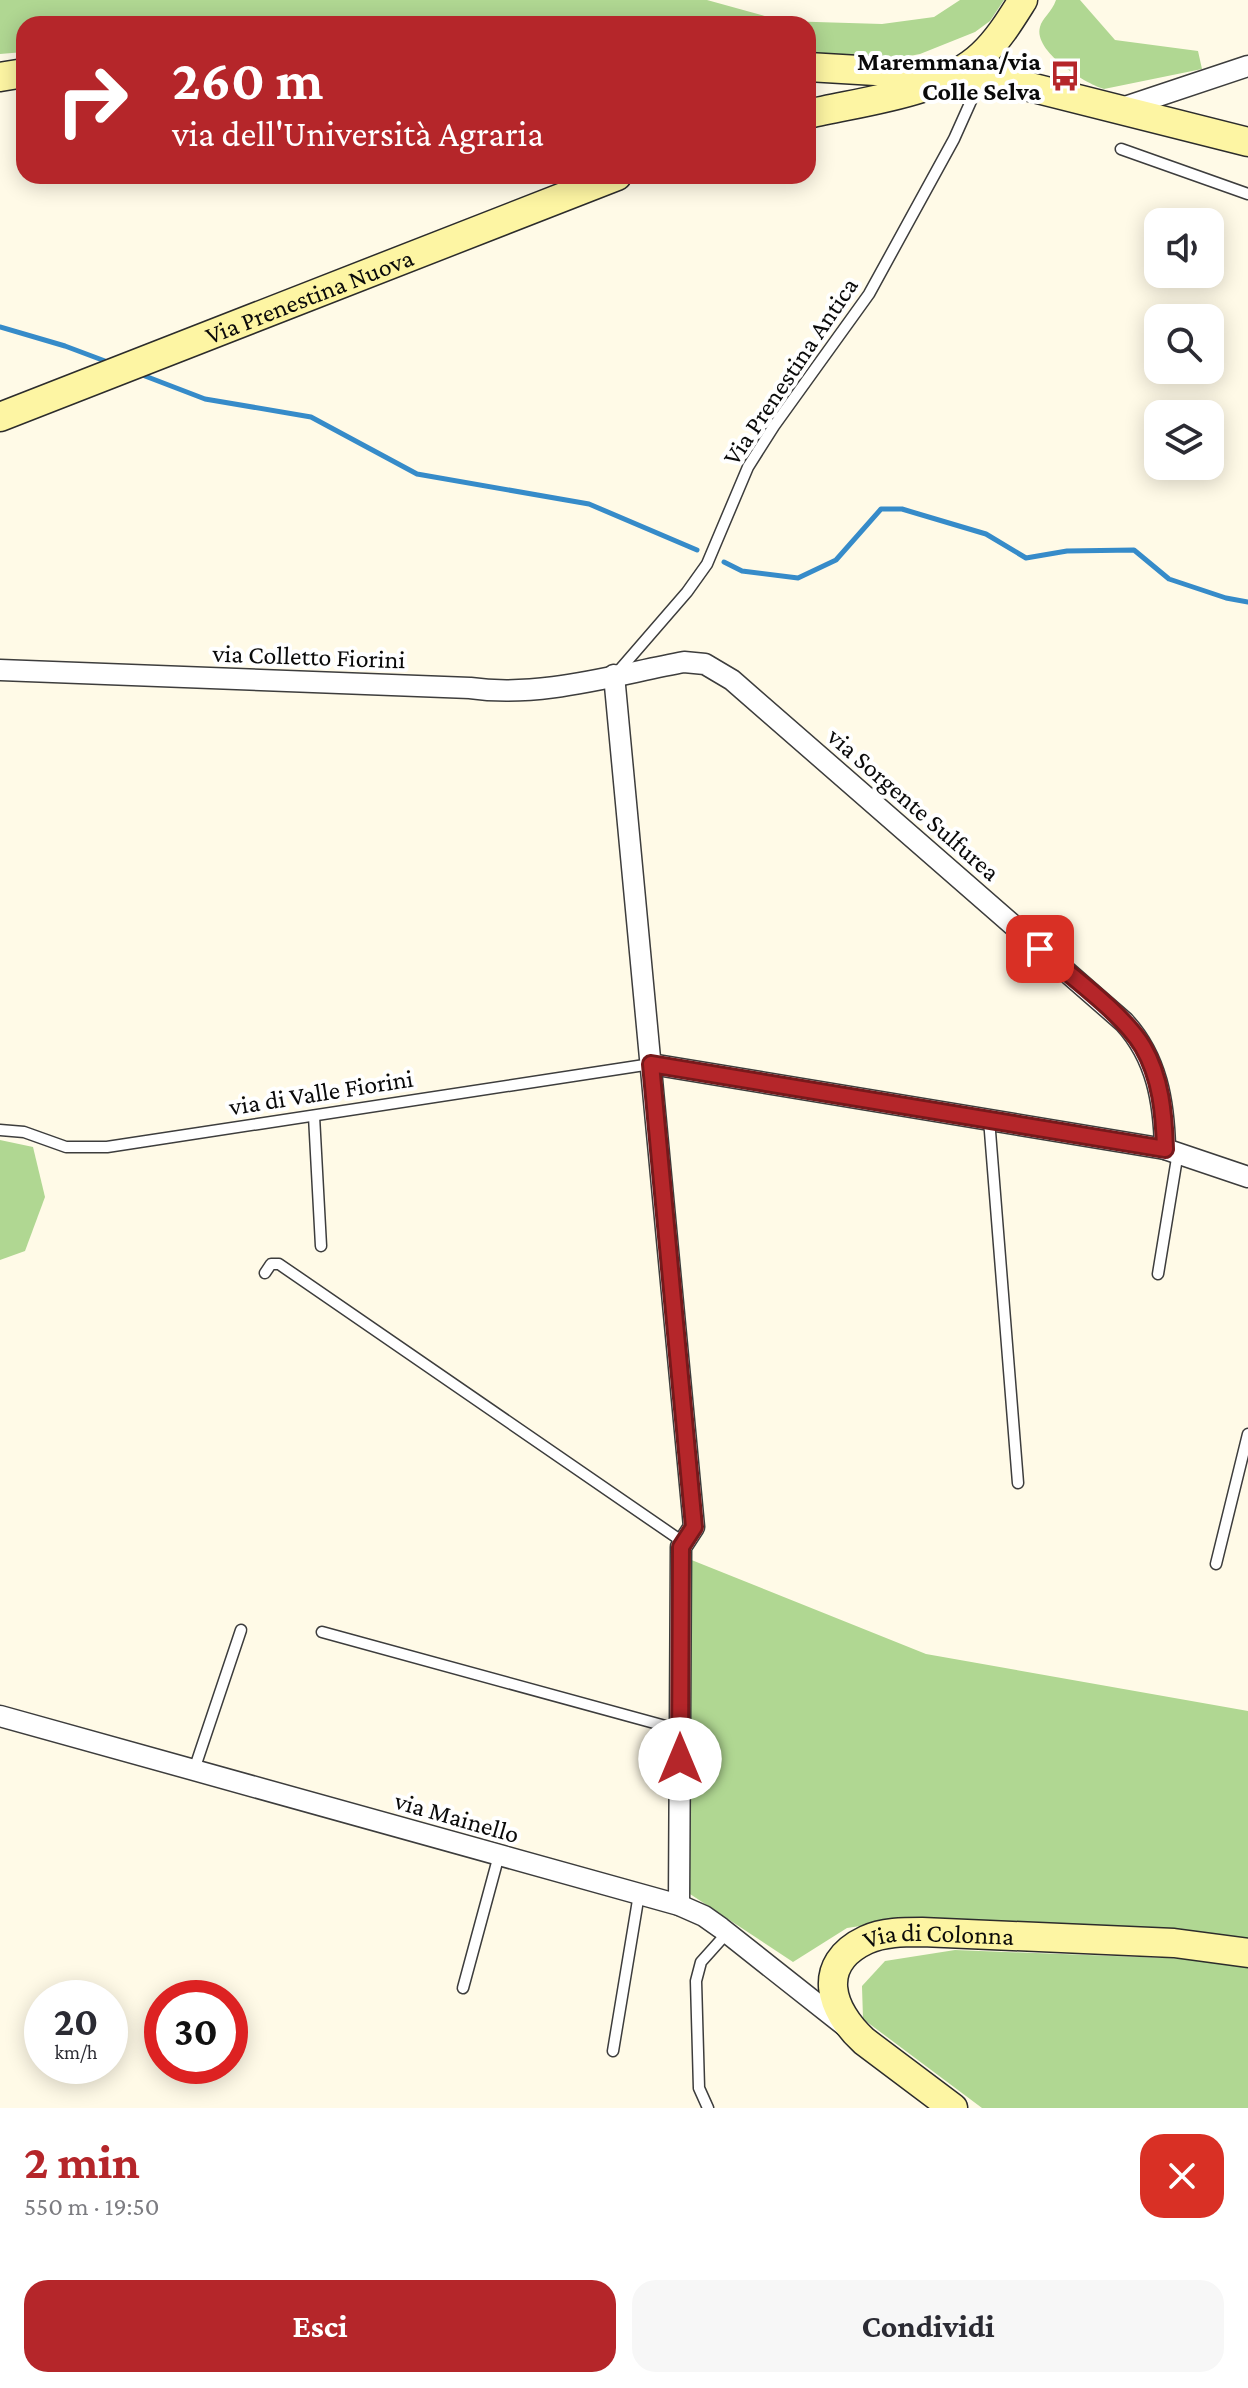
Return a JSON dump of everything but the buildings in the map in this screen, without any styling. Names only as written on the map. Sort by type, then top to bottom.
[{"type":"main road","points":[[816,112],[968,76],[1023,0]]},
{"type":"main road","points":[[816,67],[968,76],[1017,82],[1248,142]]},
{"type":"main road","name":"Via Prenestina Nuova","points":[[0,417],[597,184]]},
{"type":"main road","name":"Via di Colonna","points":[[953,2108],[864,2041],[836,2007],[833,1994],[835,1968],[852,1949],[868,1939],[922,1932],[1174,1943],[1248,1953]]},
{"type":"street","points":[[1116,110],[1248,66]]},
{"type":"street","name":"via Sorgente Sulfurea","points":[[614,675],[689,661],[713,667],[732,680],[1124,1022],[1151,1062],[1171,1150]]},
{"type":"street","name":"via Colletto Fiorini","points":[[0,670],[470,688],[500,693],[529,691],[614,675]]},
{"type":"street","points":[[614,675],[694,1527],[683,1542],[679,1905]]},
{"type":"street","points":[[651,1064],[1171,1150],[1248,1177]]},
{"type":"street","name":"via Mainello","points":[[0,1716],[679,1905],[704,1916],[864,2041]]},
{"type":"lane","name":"Via Prenestina Antica","points":[[614,675],[687,592],[707,564],[748,467],[869,294],[978,91],[968,76]]},
{"type":"lane","points":[[1121,149],[1248,194]]},
{"type":"lane","name":"via di Valle Fiorini","points":[[0,1130],[24,1132],[66,1147],[94,1148],[651,1064]]},
{"type":"lane","points":[[314,1116],[321,1246]]},
{"type":"lane","points":[[989,1119],[1018,1483]]},
{"type":"lane","points":[[1158,1274],[1171,1150]]},
{"type":"lane","points":[[265,1273],[271,1264],[279,1264],[683,1542]]},
{"type":"lane","points":[[1216,1564],[1248,1434]]},
{"type":"lane","points":[[194,1770],[241,1630]]},
{"type":"lane","points":[[322,1632],[680,1730]]},
{"type":"lane","points":[[463,1988],[499,1855]]},
{"type":"lane","points":[[613,2051],[639,1894]]},
{"type":"lane","points":[[708,2108],[699,2088],[696,1981],[701,1962],[727,1933]]},
{"type":"green space","points":[[0,0],[707,0],[765,16],[16,16],[16,53],[0,54]]},
{"type":"green space","points":[[960,0],[1004,0],[990,21],[975,32],[920,54],[879,62],[816,55],[816,22],[882,24],[934,17]]},
{"type":"green space","points":[[1056,0],[1080,0],[1115,40],[1198,51],[1202,69],[1104,89],[1095,86],[1062,65],[1044,46],[1040,27]]},
{"type":"green space","points":[[0,1140],[33,1147],[45,1197],[25,1251],[0,1260]]},
{"type":"green space","points":[[684,1557],[926,1654],[1248,1711],[1248,1942],[893,1921],[847,1928],[793,1962],[690,1894]]},
{"type":"green space","points":[[955,1950],[1192,1959],[1248,1967],[1248,2108],[982,2108],[863,2019],[862,1986],[885,1961]]},
{"type":"waterway","points":[[0,327],[105,361]]},
{"type":"waterway","points":[[145,376],[205,399],[311,417],[417,474],[589,504],[697,550]]},
{"type":"waterway","points":[[724,562],[742,571],[798,578],[836,560],[881,509],[902,509],[986,534],[1026,558],[1067,551],[1134,550],[1169,579],[1248,602]]},
{"type":"place","name":"Maremmana/via Colle Selva","points":[[1065,76]]},
{"type":"route","points":[[680,1759],[681,1547],[694,1527],[651,1064],[1165,1149],[1162,1103],[1144,1048],[1124,1022],[1040,949]]}]
